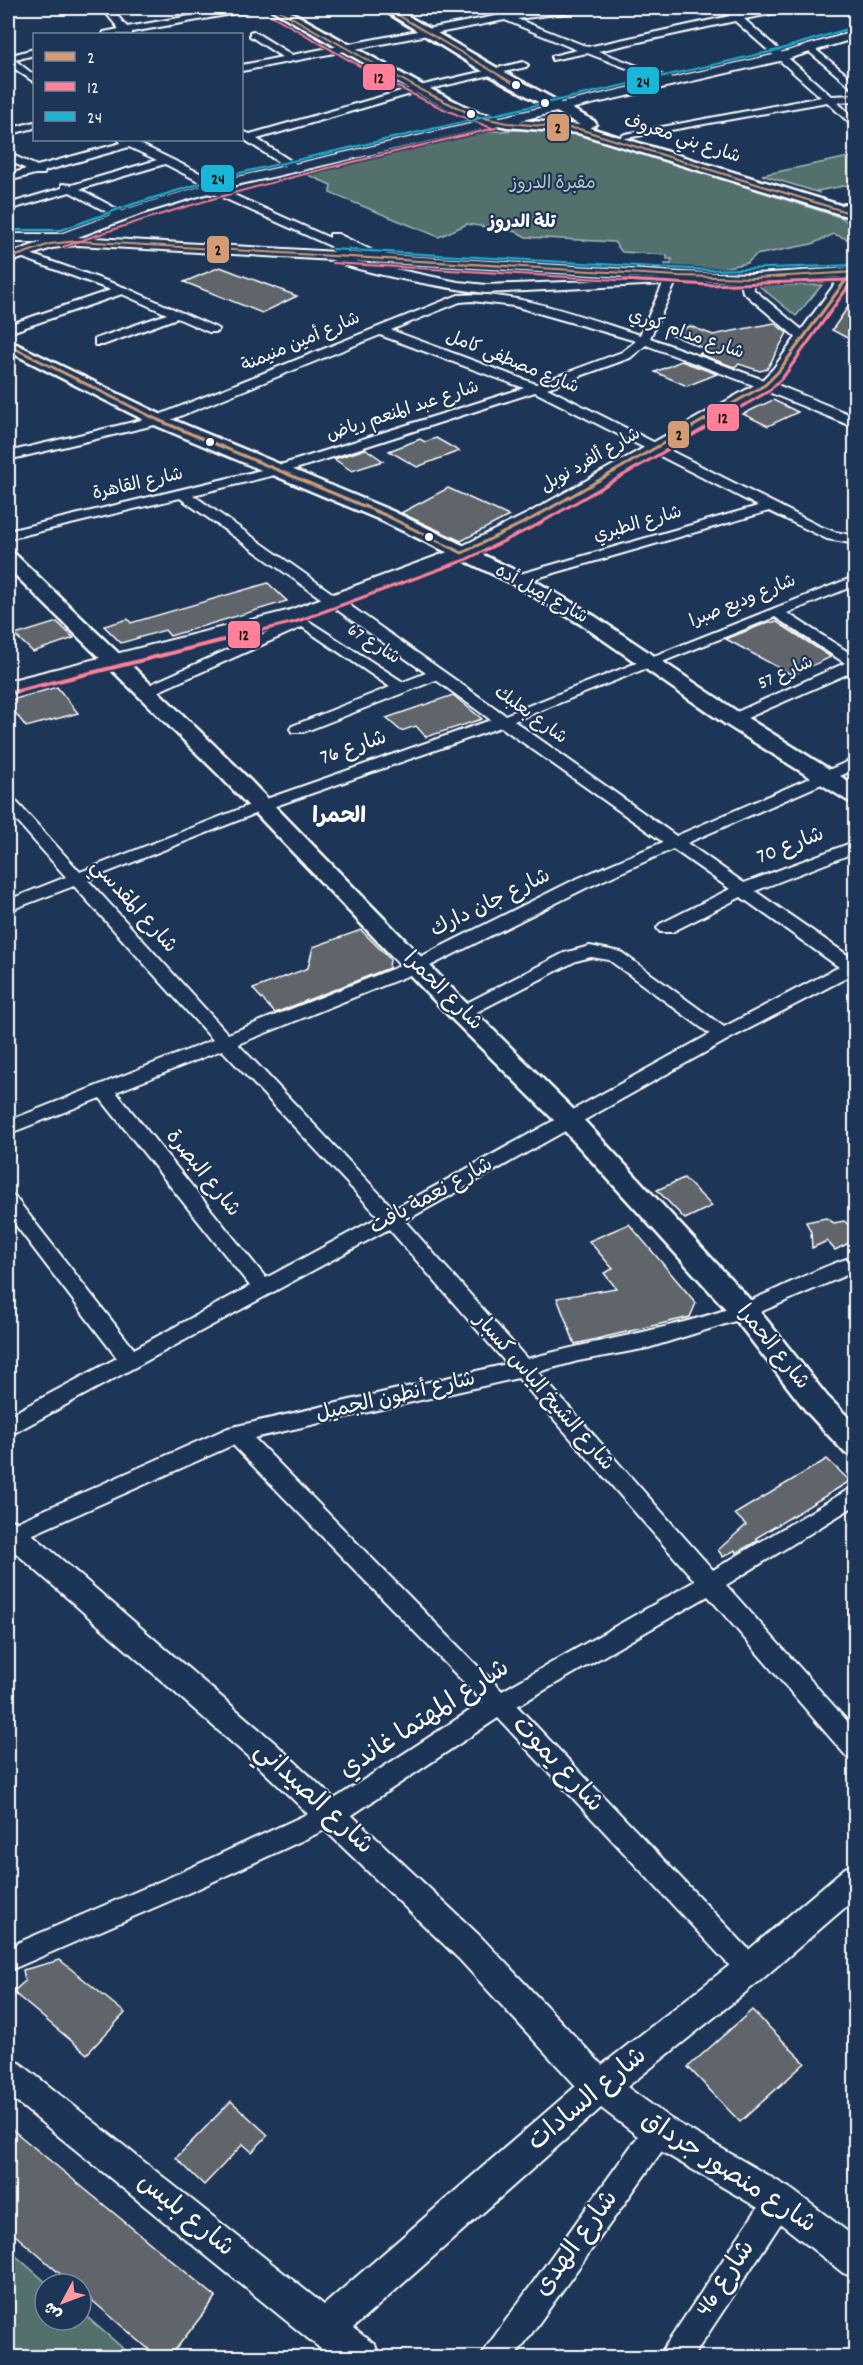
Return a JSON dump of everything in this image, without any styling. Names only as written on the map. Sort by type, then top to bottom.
[{"type":"main road","name":"شارع بني معروف","points":[[275,8],[419,89],[462,110],[494,121],[571,128],[853,210]]},
{"type":"main road","name":"شارع بني معروف","points":[[386,8],[554,107],[589,124],[767,185]]},
{"type":"main road","points":[[554,107],[545,114],[547,118],[571,128]]},
{"type":"main road","name":"شارع إميل أده","points":[[8,345],[158,420],[385,515],[518,579],[589,621],[646,662],[855,796]]},
{"type":"main road","name":"شارع الحمرا","points":[[8,558],[261,806],[461,1013],[570,1121],[744,1311],[817,1404],[855,1445]]},
{"type":"street","points":[[106,8],[126,32],[248,8]]},
{"type":"street","points":[[497,8],[507,17],[671,82]]},
{"type":"street","points":[[243,68],[507,17],[580,8]]},
{"type":"street","points":[[726,8],[829,99],[855,126]]},
{"type":"street","points":[[555,58],[787,8]]},
{"type":"street","points":[[254,34],[291,58]]},
{"type":"street","points":[[8,258],[72,239],[90,228],[122,216],[248,178],[780,57],[855,34]]},
{"type":"street","points":[[810,48],[855,87]]},
{"type":"street","points":[[8,60],[33,52]]},
{"type":"street","points":[[8,60],[33,79]]},
{"type":"street","points":[[801,68],[828,64]]},
{"type":"street","points":[[245,135],[419,89],[523,65]]},
{"type":"street","points":[[625,137],[829,99],[855,98]]},
{"type":"street","points":[[8,132],[33,125]]},
{"type":"street","points":[[245,135],[293,167]]},
{"type":"street","points":[[8,178],[132,141],[207,181],[204,190]]},
{"type":"street","points":[[8,156],[122,216]]},
{"type":"street","points":[[8,207],[165,160]]},
{"type":"street","points":[[248,178],[234,190],[236,194],[358,248],[397,260]]},
{"type":"street","points":[[204,190],[219,192],[343,248],[341,253],[332,256]]},
{"type":"street","points":[[90,228],[91,237],[103,243]]},
{"type":"street","points":[[8,239],[72,239],[103,243],[727,278],[854,272]]},
{"type":"street","points":[[8,239],[14,246],[14,251],[8,258]]},
{"type":"street","points":[[22,254],[122,290],[213,329]]},
{"type":"street","points":[[332,256],[348,263],[458,293],[499,293],[727,278]]},
{"type":"street","name":"شارع ألفرد نوبل","points":[[9,683],[297,619],[334,601],[462,553],[533,518],[653,447],[765,385],[778,372],[854,272]]},
{"type":"street","points":[[754,278],[747,284],[747,290],[803,337]]},
{"type":"street","name":"شارع عبد المنعم رياض","points":[[278,470],[536,388],[626,355],[638,348],[644,339],[670,282]]},
{"type":"street","points":[[8,329],[122,290]]},
{"type":"street","name":"شارع أمين منيمنة","points":[[8,456],[158,420],[379,330],[458,293],[478,297]]},
{"type":"street","name":"شارع مدام كوري","points":[[478,297],[499,293],[644,339],[765,385],[855,423]]},
{"type":"street","points":[[99,342],[177,314]]},
{"type":"street","name":"شارع مصطفى كامل","points":[[379,330],[536,388],[825,534],[855,540]]},
{"type":"street","name":"شارع القاهرة","points":[[8,535],[278,470]]},
{"type":"street","name":"شارع بعلبك","points":[[182,493],[854,969]]},
{"type":"street","name":"شارع الطبري","points":[[518,579],[769,507]]},
{"type":"street","name":"شارع وديع صبرا","points":[[646,662],[855,580]]},
{"type":"street","points":[[775,611],[855,664]]},
{"type":"street","points":[[145,692],[297,619]]},
{"type":"street","name":"شارع 67","points":[[297,619],[402,688]]},
{"type":"street","name":"شارع 76","points":[[8,906],[261,806],[502,721],[646,662]]},
{"type":"street","name":"شارع 57","points":[[733,719],[855,664]]},
{"type":"street","name":"شارع 67","points":[[298,729],[437,674]]},
{"type":"street","name":"شارع جان دارك","points":[[8,1128],[416,966],[580,884],[855,763]]},
{"type":"street","name":"شارع المقدسي","points":[[8,801],[225,1042]]},
{"type":"street","name":"شارع 70","points":[[666,928],[742,890],[855,846]]},
{"type":"street","points":[[461,1013],[570,957],[590,951],[615,956],[723,1035]]},
{"type":"street","name":"شارع نعمة يافت","points":[[8,1426],[392,1220],[723,1035],[854,969]]},
{"type":"street","name":"شارع الشيخ الياس كسبار","points":[[225,1042],[392,1220],[855,1749]]},
{"type":"street","name":"شارع البصرة","points":[[103,1089],[264,1289]]},
{"type":"street","points":[[8,1202],[130,1359]]},
{"type":"street","name":"شارع أنطون الجميل","points":[[10,1532],[236,1434],[521,1369],[578,1353],[648,1340],[744,1311],[855,1263]]},
{"type":"street","name":"شارع يموت","points":[[236,1434],[500,1704],[750,1969]]},
{"type":"street","name":"شارع المهتما غاندي","points":[[8,1959],[186,1882],[331,1815],[500,1704],[710,1583],[855,1494]]},
{"type":"street","name":"شارع الصيداني","points":[[10,1532],[264,1752],[331,1815],[470,1948],[600,2087]]},
{"type":"street","name":"شارع السادات","points":[[325,2328],[600,2087],[750,1969],[855,1878]]},
{"type":"street","name":"شارع بليس","points":[[8,2074],[362,2358]]},
{"type":"street","name":"شارع منصور جرداق","points":[[600,2087],[658,2131],[779,2201],[855,2260]]},
{"type":"street","name":"شارع الهدى","points":[[496,2358],[658,2131]]},
{"type":"street","name":"شارع 46","points":[[674,2358],[779,2201]]},
{"type":"green space","name":"مقبرة الدروز","points":[[549,128],[571,131],[842,218],[851,225],[852,232],[847,239],[834,234],[812,244],[756,255],[747,263],[717,269],[665,267],[665,264],[671,264],[672,259],[667,259],[667,255],[622,252],[614,242],[526,237],[517,232],[467,224],[439,237],[330,193],[331,185],[301,172],[482,132]]},
{"type":"green space","points":[[849,157],[855,162],[855,184],[817,191],[820,193],[762,175]]},
{"type":"green space","points":[[758,285],[822,285],[796,316]]},
{"type":"green space","points":[[8,2249],[34,2272],[33,2332],[93,2332],[93,2322],[133,2357],[8,2357]]},
{"type":"building","points":[[220,267],[297,296],[262,313],[184,282]]},
{"type":"building","points":[[855,297],[855,342],[832,330]]},
{"type":"building","points":[[774,323],[787,333],[767,369],[760,371],[739,364],[734,367],[699,354],[707,350],[670,334],[690,326],[713,335]]},
{"type":"building","points":[[681,361],[717,374],[687,386],[655,372]]},
{"type":"building","points":[[773,400],[798,412],[768,426],[743,414]]},
{"type":"building","points":[[436,438],[459,451],[417,467],[389,451],[420,439],[425,442]]},
{"type":"building","points":[[366,449],[383,461],[352,471],[334,459]]},
{"type":"building","points":[[448,488],[509,516],[461,541],[401,513]]},
{"type":"building","points":[[268,583],[287,601],[170,636],[165,630],[121,643],[104,626],[128,619],[131,623]]},
{"type":"building","points":[[57,622],[74,638],[33,652],[15,635]]},
{"type":"building","points":[[769,622],[777,622],[831,657],[792,675],[726,639]]},
{"type":"building","points":[[57,687],[78,713],[26,727],[8,703],[8,701]]},
{"type":"building","points":[[453,695],[482,719],[426,737],[416,726],[401,731],[386,718]]},
{"type":"building","points":[[361,930],[390,959],[389,968],[275,1013],[253,989],[308,968],[313,947]]},
{"type":"building","points":[[684,1178],[712,1206],[685,1219],[657,1190]]},
{"type":"building","points":[[826,1218],[834,1223],[844,1221],[855,1230],[855,1240],[835,1250],[827,1241],[812,1248],[811,1232],[806,1222]]},
{"type":"building","points":[[629,1224],[696,1303],[690,1317],[575,1344],[557,1298],[616,1288],[604,1273],[613,1269],[589,1241]]},
{"type":"building","points":[[827,1459],[850,1481],[756,1538],[759,1540],[736,1553],[735,1550],[723,1557],[718,1550],[746,1525],[735,1514]]},
{"type":"building","points":[[60,1960],[125,2013],[87,2054],[13,1992],[25,1981],[23,1970]]},
{"type":"building","points":[[752,2010],[805,2063],[740,2122],[688,2067]]},
{"type":"building","points":[[231,2101],[268,2135],[252,2152],[243,2144],[204,2185],[176,2158]]},
{"type":"building","points":[[8,2126],[216,2297],[169,2358],[159,2358],[93,2301],[93,2272],[58,2272],[8,2229]]},
{"type":"transit line","name":"2","points":[[275,8],[419,89],[475,116],[507,123],[579,129],[856,215]]},
{"type":"transit line","name":"2","points":[[386,8],[516,85]]},
{"type":"transit line","name":"12","points":[[271,15],[407,92],[435,106],[492,128]]},
{"type":"transit line","name":"24","points":[[8,230],[61,230],[133,204],[222,177],[778,50],[854,27]]},
{"type":"transit line","name":"12","points":[[63,247],[169,210],[277,180],[496,128]]},
{"type":"transit line","name":"2","points":[[8,259],[50,244],[77,241],[678,276],[754,278],[856,272]]},
{"type":"transit line","name":"24","points":[[332,249],[709,270],[856,265]]},
{"type":"transit line","name":"12","points":[[332,263],[709,285],[849,280]]},
{"type":"transit line","name":"2","points":[[8,345],[158,420],[385,515],[462,553],[533,518],[765,385],[778,372],[856,267]]},
{"type":"transit line","name":"12","points":[[10,693],[295,622],[465,560],[537,525],[769,391],[784,376],[855,277]]},
{"type":"district","name":"تلة الدروز","points":[[522,223]]},
{"type":"district","name":"الحمرا","points":[[339,817]]}]
